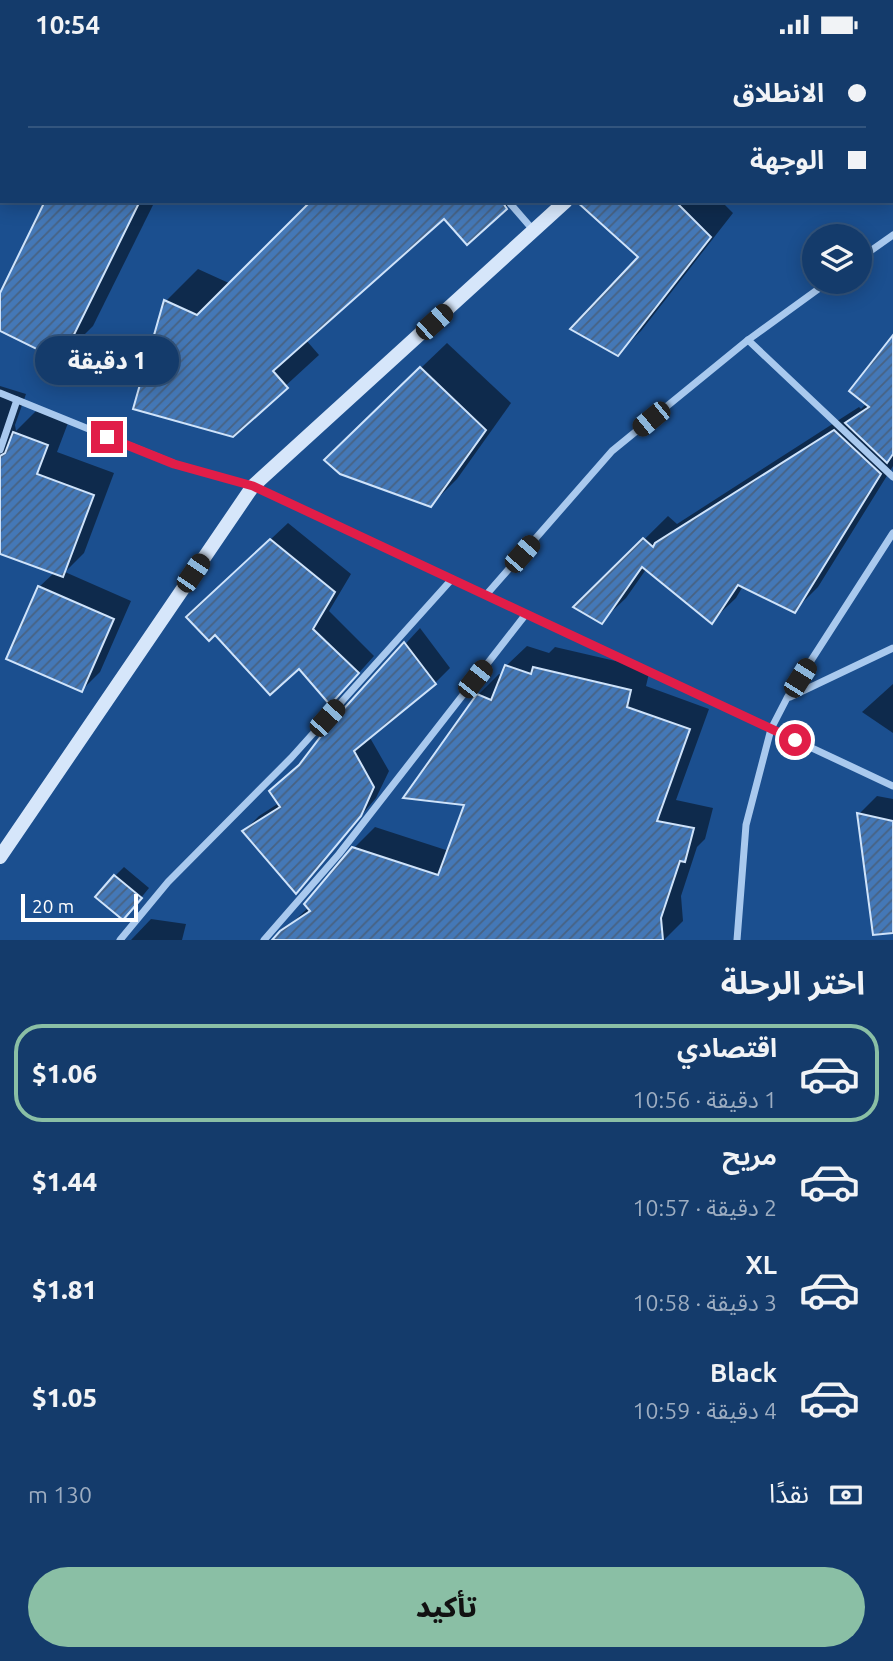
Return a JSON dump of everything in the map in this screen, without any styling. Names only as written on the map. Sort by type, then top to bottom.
[{"type":"main road","points":[[0,857],[253,486],[564,203]]},
{"type":"street","points":[[510,203],[534,232]]},
{"type":"street","points":[[872,250],[893,235]]},
{"type":"street","points":[[486,595],[612,451],[748,340],[811,294]]},
{"type":"street","points":[[748,340],[893,477]]},
{"type":"street","points":[[0,393],[174,464],[253,486],[893,786]]},
{"type":"street","points":[[0,450],[17,400]]},
{"type":"street","points":[[737,940],[746,825],[771,729],[787,698],[893,533]]},
{"type":"street","points":[[120,940],[168,882],[291,758],[452,579]]},
{"type":"street","points":[[264,940],[339,854],[526,614]]},
{"type":"street","points":[[787,698],[893,648]]},
{"type":"building","points":[[44,203],[139,203],[61,361],[0,331],[0,293]]},
{"type":"building","points":[[309,203],[503,203],[507,209],[467,245],[444,219],[273,371],[288,388],[233,437],[133,409],[164,300],[197,315]]},
{"type":"building","points":[[578,203],[677,203],[711,237],[618,356],[570,329],[638,257]]},
{"type":"building","points":[[893,335],[893,454],[887,463],[845,423],[869,407],[849,391]]},
{"type":"building","points":[[420,367],[486,430],[431,507],[340,474],[324,460]]},
{"type":"building","points":[[834,430],[881,474],[795,613],[738,585],[712,624],[642,567],[602,624],[573,607],[643,538],[653,547],[655,543]]},
{"type":"building","points":[[13,432],[48,445],[37,474],[94,495],[63,577],[0,554],[0,456],[5,453]]},
{"type":"building","points":[[270,539],[335,592],[313,629],[359,673],[330,705],[299,669],[270,695],[215,635],[209,641],[186,617]]},
{"type":"building","points":[[38,586],[114,619],[82,692],[6,659]]},
{"type":"building","points":[[404,642],[436,684],[354,751],[374,787],[361,816],[296,894],[242,831],[280,807],[269,791],[299,765],[331,723]]},
{"type":"building","points":[[505,665],[531,674],[533,667],[631,690],[627,707],[690,729],[657,821],[694,828],[685,862],[680,861],[661,918],[663,940],[272,940],[280,931],[310,911],[304,904],[352,847],[438,875],[464,805],[403,798],[477,694],[491,700]]},
{"type":"building","points":[[857,813],[893,821],[893,933],[873,935]]},
{"type":"building","points":[[114,875],[142,898],[123,920],[95,897]]},
{"type":"route","points":[[107,437],[174,464],[253,486],[795,740]]}]
